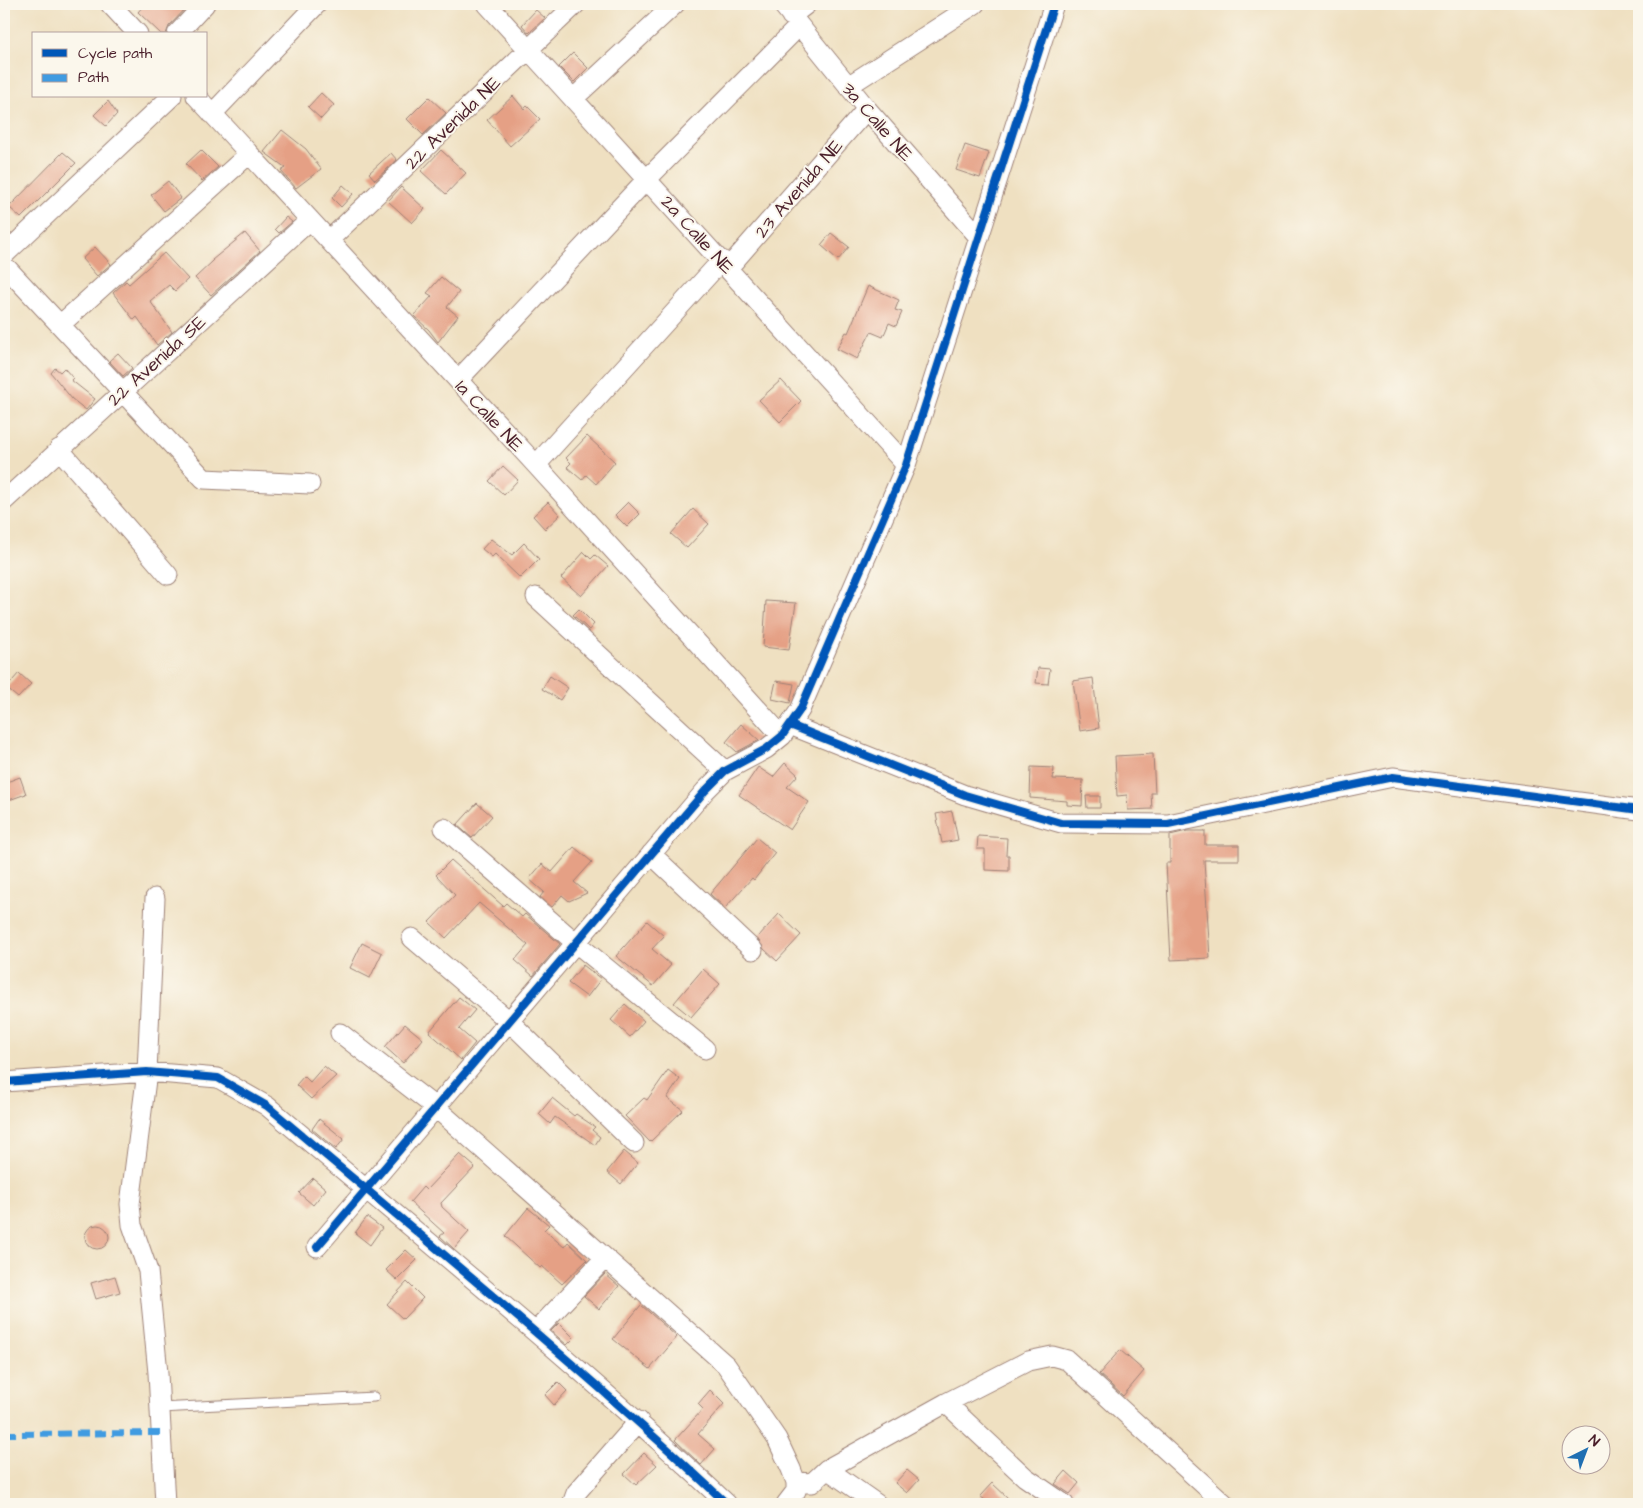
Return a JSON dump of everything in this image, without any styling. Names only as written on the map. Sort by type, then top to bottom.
[{"type":"street","points":[[110,4],[136,32]]},
{"type":"street","points":[[180,32],[205,4]]},
{"type":"street","points":[[212,114],[317,4]]},
{"type":"street","name":"2a Calle NE","points":[[487,4],[906,465]]},
{"type":"street","name":"22 Avenida NE","points":[[328,240],[576,4]]},
{"type":"street","points":[[574,98],[675,4]]},
{"type":"street","points":[[458,380],[647,178],[791,15],[807,4]]},
{"type":"street","points":[[848,86],[975,4]]},
{"type":"street","points":[[317,1247],[651,854],[725,771],[766,749],[786,731],[814,681],[906,465],[1054,4]]},
{"type":"street","name":"3a Calle NE","points":[[791,15],[867,109],[978,236]]},
{"type":"street","points":[[4,255],[170,98]]},
{"type":"street","name":"1a Calle NE","points":[[198,98],[536,465],[786,731]]},
{"type":"street","name":"23 Avenida NE","points":[[536,465],[725,264],[867,109]]},
{"type":"street","points":[[60,325],[249,154]]},
{"type":"street","name":"22 Avenida SE","points":[[4,501],[310,220]]},
{"type":"street","points":[[4,265],[204,480],[310,484]]},
{"type":"street","points":[[59,450],[168,575]]},
{"type":"street","points":[[536,597],[725,771]]},
{"type":"street","points":[[786,731],[965,794],[1061,822],[1168,824],[1393,776],[1639,810]]},
{"type":"street","points":[[444,828],[576,943],[705,1049]]},
{"type":"street","points":[[651,854],[753,950]]},
{"type":"street","points":[[155,898],[147,1072],[130,1204],[132,1225],[148,1271],[160,1408],[165,1504]]},
{"type":"street","points":[[412,938],[509,1021],[634,1143]]},
{"type":"street","points":[[340,1033],[435,1107],[726,1365],[777,1439],[796,1482],[796,1491],[786,1504]]},
{"type":"street","points":[[4,1082],[147,1072],[218,1078],[268,1106],[536,1331],[639,1421],[727,1504]]},
{"type":"street","points":[[536,1331],[605,1258]]},
{"type":"street","points":[[796,1482],[812,1482],[827,1469],[946,1402],[1028,1361],[1052,1356],[1068,1360],[1225,1504]]},
{"type":"street","points":[[946,1402],[1025,1477],[1064,1504]]},
{"type":"street","points":[[572,1504],[576,1494],[639,1421]]},
{"type":"street","points":[[827,1469],[877,1504]]},
{"type":"lane","points":[[160,1408],[374,1397]]},
{"type":"building","points":[[145,4],[190,4],[169,26],[167,32],[159,32],[138,12]]},
{"type":"building","points":[[536,10],[545,18],[529,33],[522,25]]},
{"type":"building","points":[[573,53],[588,68],[574,82],[559,67]]},
{"type":"building","points":[[321,93],[334,105],[321,119],[308,107]]},
{"type":"building","points":[[513,96],[524,109],[527,106],[540,119],[510,146],[487,120]]},
{"type":"building","points":[[429,97],[446,113],[423,135],[407,119]]},
{"type":"building","points":[[108,101],[117,114],[106,126],[94,115]]},
{"type":"building","points":[[282,130],[306,149],[321,169],[296,188],[281,171],[286,168],[264,152]]},
{"type":"building","points":[[965,145],[989,153],[980,178],[956,170]]},
{"type":"building","points":[[201,150],[218,167],[202,181],[186,164]]},
{"type":"building","points":[[441,150],[466,173],[446,194],[421,171]]},
{"type":"building","points":[[63,152],[76,163],[21,218],[9,207]]},
{"type":"building","points":[[391,153],[397,160],[375,180],[369,173]]},
{"type":"building","points":[[168,181],[181,198],[164,211],[151,195]]},
{"type":"building","points":[[343,185],[353,194],[341,207],[332,198]]},
{"type":"building","points":[[401,187],[425,209],[412,223],[388,201]]},
{"type":"building","points":[[286,217],[292,222],[279,233],[275,229]]},
{"type":"building","points":[[245,233],[260,251],[211,295],[195,278],[212,260]]},
{"type":"building","points":[[831,233],[849,247],[838,260],[821,245]]},
{"type":"building","points":[[95,247],[111,264],[97,276],[82,259]]},
{"type":"building","points":[[164,253],[188,279],[175,291],[169,285],[150,301],[172,332],[157,345],[137,317],[134,320],[113,293],[126,281],[129,284]]},
{"type":"building","points":[[441,277],[459,292],[447,307],[458,316],[438,342],[429,330],[414,316],[432,296],[427,293]]},
{"type":"building","points":[[868,286],[899,300],[895,310],[902,312],[896,326],[889,323],[883,337],[871,332],[857,359],[837,349],[846,332],[848,333]]},
{"type":"building","points":[[118,353],[132,368],[123,376],[109,361]]},
{"type":"building","points":[[55,368],[60,372],[64,368],[73,378],[71,380],[95,399],[86,410],[72,399],[51,373]]},
{"type":"building","points":[[781,380],[801,401],[780,422],[759,400]]},
{"type":"building","points":[[587,436],[615,462],[596,484],[586,475],[582,480],[567,467],[571,463],[566,458]]},
{"type":"building","points":[[503,466],[518,480],[504,495],[489,481]]},
{"type":"building","points":[[548,502],[560,515],[545,529],[533,516]]},
{"type":"building","points":[[628,502],[640,514],[627,527],[615,515]]},
{"type":"building","points":[[693,509],[709,524],[687,548],[671,534]]},
{"type":"building","points":[[491,539],[512,555],[524,543],[539,559],[520,578],[495,554],[492,557],[482,549]]},
{"type":"building","points":[[584,552],[591,559],[595,555],[608,566],[581,596],[561,578]]},
{"type":"building","points":[[766,601],[796,603],[789,650],[763,647]]},
{"type":"building","points":[[579,609],[594,624],[589,630],[573,615]]},
{"type":"building","points":[[1038,668],[1050,669],[1048,684],[1036,683]]},
{"type":"building","points":[[19,673],[31,684],[18,698],[6,688]]},
{"type":"building","points":[[550,676],[568,688],[560,700],[542,689]]},
{"type":"building","points":[[1093,678],[1099,728],[1080,731],[1073,681]]},
{"type":"building","points":[[776,681],[794,684],[790,703],[772,699]]},
{"type":"building","points":[[741,724],[759,740],[737,752],[726,742]]},
{"type":"building","points":[[1153,754],[1155,793],[1151,793],[1152,809],[1128,810],[1127,795],[1117,796],[1115,756]]},
{"type":"building","points":[[785,763],[798,775],[787,787],[809,802],[790,830],[739,795],[758,767],[773,777]]},
{"type":"building","points":[[1031,767],[1054,768],[1053,779],[1083,780],[1082,806],[1067,805],[1067,801],[1030,798]]},
{"type":"building","points":[[20,777],[26,794],[9,800],[4,783]]},
{"type":"building","points":[[1086,796],[1100,796],[1100,808],[1087,808]]},
{"type":"building","points":[[477,803],[492,816],[472,838],[457,825]]},
{"type":"building","points":[[952,811],[958,840],[942,843],[936,814]]},
{"type":"building","points":[[1187,831],[1205,831],[1205,845],[1239,845],[1239,860],[1204,860],[1210,958],[1171,960],[1166,863],[1170,863],[1170,835]]},
{"type":"building","points":[[978,836],[1007,838],[1006,855],[1009,855],[1009,871],[985,870],[985,849],[977,849]]},
{"type":"building","points":[[757,838],[775,853],[754,880],[752,878],[725,908],[710,894]]},
{"type":"building","points":[[574,847],[592,862],[574,882],[587,893],[569,901],[562,895],[552,907],[540,897],[544,892],[529,879],[542,864],[552,872]]},
{"type":"building","points":[[451,860],[503,906],[506,903],[522,917],[525,914],[560,944],[533,976],[515,960],[528,945],[479,903],[446,938],[429,922],[455,895],[436,875]]},
{"type":"building","points":[[779,914],[801,935],[777,961],[764,949],[757,938]]},
{"type":"building","points":[[647,921],[664,936],[652,949],[671,965],[653,986],[616,956]]},
{"type":"building","points":[[362,943],[382,953],[370,978],[350,968]]},
{"type":"building","points":[[583,965],[601,979],[587,997],[568,983]]},
{"type":"building","points":[[703,969],[720,984],[691,1017],[674,1003]]},
{"type":"building","points":[[459,997],[475,1010],[459,1029],[475,1043],[461,1060],[429,1032]]},
{"type":"building","points":[[625,1004],[644,1021],[630,1037],[611,1020]]},
{"type":"building","points":[[405,1024],[423,1039],[403,1063],[385,1047]]},
{"type":"building","points":[[324,1066],[336,1076],[311,1099],[296,1085],[304,1076],[310,1082]]},
{"type":"building","points":[[668,1070],[680,1079],[667,1098],[683,1110],[650,1142],[625,1116],[644,1098],[647,1100]]},
{"type":"building","points":[[552,1098],[574,1116],[576,1114],[595,1127],[592,1130],[600,1137],[595,1145],[555,1117],[550,1124],[539,1114]]},
{"type":"building","points":[[319,1119],[344,1139],[336,1149],[312,1129]]},
{"type":"building","points":[[624,1151],[638,1163],[621,1184],[607,1172]]},
{"type":"building","points":[[460,1154],[475,1167],[441,1203],[442,1207],[469,1232],[454,1249],[440,1236],[444,1233],[410,1202],[423,1187],[426,1190]]},
{"type":"building","points":[[313,1178],[326,1189],[313,1205],[299,1193]]},
{"type":"building","points":[[528,1208],[549,1225],[544,1230],[564,1247],[568,1242],[587,1260],[562,1284],[542,1266],[540,1268],[505,1236]]},
{"type":"building","points":[[367,1217],[382,1228],[370,1245],[355,1233]]},
{"type":"building","points":[[97,1225],[102,1226],[108,1232],[108,1242],[102,1248],[97,1249],[92,1248],[86,1242],[85,1237],[86,1232],[92,1226]]},
{"type":"building","points":[[406,1250],[417,1260],[397,1280],[386,1270]]},
{"type":"building","points":[[605,1274],[619,1286],[599,1309],[584,1296]]},
{"type":"building","points":[[115,1276],[120,1292],[96,1299],[91,1283]]},
{"type":"building","points":[[407,1282],[423,1298],[403,1319],[387,1304]]},
{"type":"building","points":[[641,1305],[677,1337],[650,1369],[613,1339]]},
{"type":"building","points":[[559,1323],[574,1338],[567,1345],[551,1331]]},
{"type":"building","points":[[1120,1350],[1144,1371],[1123,1396],[1099,1374]]},
{"type":"building","points":[[558,1382],[567,1391],[554,1405],[545,1395]]},
{"type":"building","points":[[710,1390],[724,1404],[698,1434],[715,1449],[701,1465],[675,1440],[703,1409],[698,1404]]},
{"type":"building","points":[[644,1453],[657,1465],[636,1485],[624,1474]]},
{"type":"building","points":[[907,1470],[919,1480],[907,1493],[895,1483]]},
{"type":"building","points":[[1066,1471],[1079,1483],[1070,1494],[1055,1484]]},
{"type":"building","points":[[992,1483],[1008,1498],[1002,1504],[990,1504],[980,1496]]},
{"type":"marked path","points":[[4,1434],[162,1433]]},
{"type":"cycle path","points":[[317,1247],[705,791],[725,771],[766,749],[782,736],[800,710],[906,465],[1054,4]]},
{"type":"cycle path","points":[[790,725],[965,795],[1061,823],[1168,824],[1393,777],[1639,810]]},
{"type":"cycle path","points":[[4,1082],[147,1072],[218,1078],[267,1106],[558,1352],[727,1504]]}]
